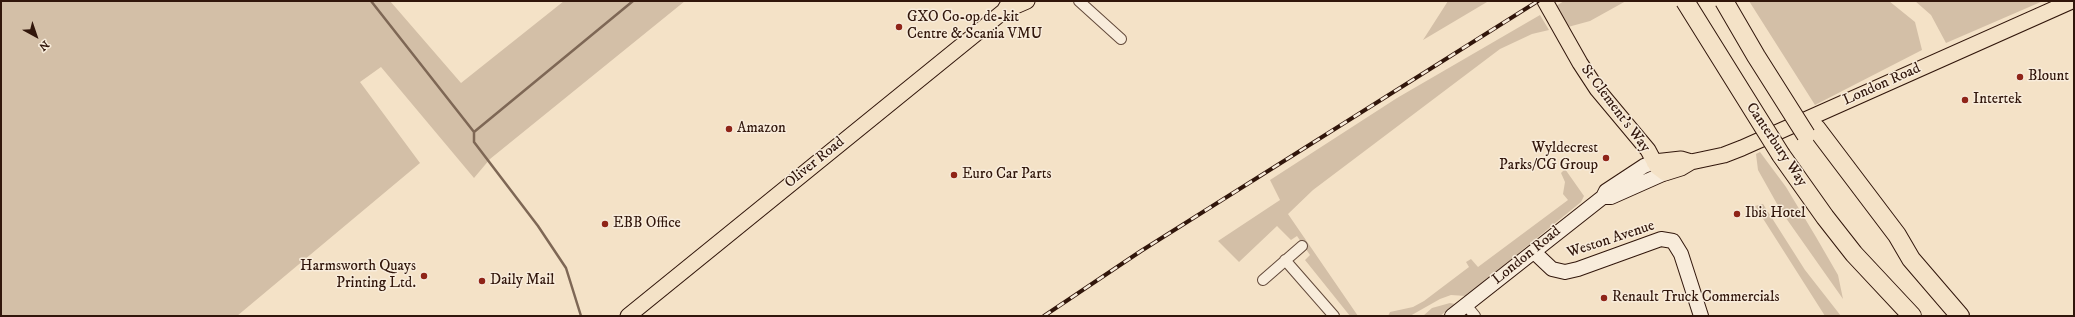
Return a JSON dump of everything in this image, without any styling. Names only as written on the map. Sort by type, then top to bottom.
[{"type":"highway","name":"Canterbury Way","points":[[1685,1],[1781,155],[1825,217],[1854,254],[1912,316]]},
{"type":"highway","name":"Canterbury Way","points":[[1724,1],[1756,56],[1811,131],[1897,235],[1912,259],[1960,316]]},
{"type":"highway","name":"Canterbury Way","points":[[1737,1],[1793,94],[1811,131]]},
{"type":"main road","name":"Oliver Road","points":[[628,316],[1007,6],[1027,1]]},
{"type":"main road","name":"St Clement's Way","points":[[1545,1],[1580,63],[1597,89],[1648,150],[1654,162],[1665,173]]},
{"type":"main road","name":"London Road","points":[[1665,173],[1681,168],[1691,162],[1724,155],[1742,148],[2072,1]]},
{"type":"main road","name":"London Road","points":[[1654,162],[1681,158],[1691,162]]},
{"type":"street","points":[[1078,1],[1121,39]]},
{"type":"street","name":"London Road","points":[[1452,316],[1471,310],[1534,252],[1603,197],[1606,191],[1644,166],[1654,162]]},
{"type":"street","name":"London Road","points":[[1603,197],[1610,197],[1665,173]]},
{"type":"street","name":"Weston Avenue","points":[[1534,252],[1552,269],[1565,272],[1578,269],[1661,239],[1673,242],[1681,254],[1701,316]]},
{"type":"street","points":[[1263,280],[1302,246]]},
{"type":"street","points":[[1285,260],[1334,316]]},
{"type":"shaded area","points":[[1,1],[390,1],[461,83],[564,1],[685,1],[490,159],[474,178],[381,67],[360,82],[420,163],[237,316],[1,316]]},
{"type":"shaded area","points":[[1448,1],[1493,1],[1487,2],[1423,40]]},
{"type":"shaded area","points":[[1564,1],[1626,1],[1590,21],[1568,27],[1556,6]]},
{"type":"shaded area","points":[[1749,1],[1889,1],[1915,22],[1922,50],[1815,105]]},
{"type":"shaded area","points":[[1915,1],[2043,1],[1946,43],[1931,15]]},
{"type":"shaded area","points":[[1540,15],[1549,30],[1532,34],[1500,49],[1313,190],[1288,214],[1358,316],[1350,316],[1305,260],[1310,255],[1297,236],[1291,240],[1277,226],[1239,262],[1218,241],[1280,200],[1270,180],[1397,98]]},
{"type":"shaded area","points":[[1760,152],[1786,187],[1838,275],[1843,299],[1781,211],[1758,170],[1756,154]]},
{"type":"shaded area","points":[[1565,169],[1584,196],[1581,202],[1466,296],[1451,295],[1440,299],[1410,316],[1388,316],[1390,312],[1413,307],[1424,301],[1469,267],[1466,262],[1471,259],[1478,267],[1568,200],[1563,194],[1565,182],[1561,173]]},
{"type":"shaded area","points":[[1763,204],[1805,270],[1841,316],[1825,316],[1755,206]]},
{"type":"shaded area","points":[[1450,303],[1455,304],[1440,316],[1423,316],[1432,308]]},
{"type":"waterway","points":[[371,1],[474,132],[474,142],[538,226],[566,268],[581,316]]},
{"type":"waterway","points":[[474,132],[633,1]]},
{"type":"railway","points":[[1044,316],[1141,251],[1538,1]]},
{"type":"place","name":"GXO Co-op de-kit Centre & Scania VMU","points":[[899,27]]},
{"type":"place","name":"Blount","points":[[2020,77]]},
{"type":"place","name":"Intertek","points":[[1965,100]]},
{"type":"place","name":"Amazon","points":[[729,129]]},
{"type":"place","name":"Wyldecrest Parks/CG Group","points":[[1606,158]]},
{"type":"place","name":"Euro Car Parts","points":[[954,175]]},
{"type":"place","name":"Ibis Hotel","points":[[1737,214]]},
{"type":"place","name":"EBB Office","points":[[605,224]]},
{"type":"place","name":"Harmsworth Quays Printing Ltd.","points":[[424,276]]},
{"type":"place","name":"Daily Mail","points":[[482,281]]},
{"type":"place","name":"Renault Truck Commercials","points":[[1604,298]]}]
